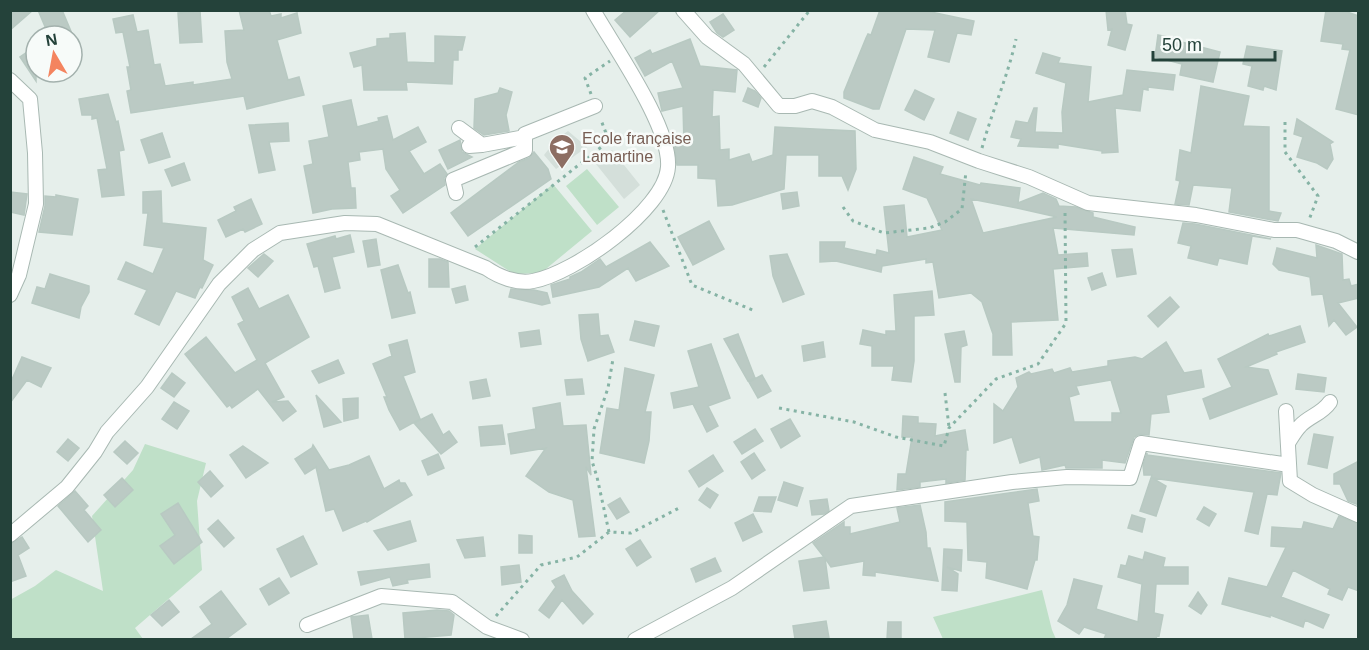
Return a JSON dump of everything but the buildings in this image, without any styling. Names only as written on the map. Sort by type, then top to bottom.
[{"type":"street","points":[[10,535],[67,488],[107,432],[147,387],[219,284],[253,250],[280,233],[345,223],[377,224],[486,268],[501,278],[531,282],[566,269],[615,238],[654,200],[664,183],[668,166],[664,138],[649,104],[594,10]]},
{"type":"street","points":[[683,10],[707,38],[744,64],[779,106],[795,106],[812,101],[832,107],[875,130],[930,142],[1029,177],[1088,202],[1196,215],[1257,227],[1305,233],[1336,241],[1359,252]]},
{"type":"street","points":[[10,80],[30,99],[35,153],[36,204],[19,275],[10,295]]},
{"type":"street","points":[[459,128],[476,146],[525,136],[525,134],[595,106]]},
{"type":"street","points":[[456,193],[453,180],[519,154],[525,150],[525,136]]},
{"type":"street","points":[[1288,443],[1299,427],[1311,417],[1324,411],[1330,402]]},
{"type":"street","points":[[1286,411],[1290,481],[1313,495],[1359,515]]},
{"type":"street","points":[[635,639],[732,588],[851,506],[1012,482],[1067,477],[1130,478],[1141,442],[1289,465]]},
{"type":"street","points":[[307,625],[381,596],[452,602],[487,627],[519,639]]},
{"type":"path","points":[[755,77],[810,10]]},
{"type":"path","points":[[843,207],[853,221],[884,233],[929,228],[945,222],[962,209],[973,159],[1009,69],[1016,39]]},
{"type":"path","points":[[475,247],[609,141],[585,78],[619,55]]},
{"type":"path","points":[[1285,122],[1285,152],[1318,196],[1305,233]]},
{"type":"path","points":[[949,428],[996,379],[1038,364],[1066,323],[1065,192]]},
{"type":"path","points":[[654,200],[664,212],[692,285],[755,311]]},
{"type":"path","points":[[609,532],[592,461],[594,429],[608,388],[613,359]]},
{"type":"path","points":[[779,408],[854,422],[896,437],[944,446],[949,428],[945,393]]},
{"type":"path","points":[[487,627],[515,592],[541,565],[577,557],[609,532],[631,533],[681,507]]},
{"type":"shaded area","points":[[568,131],[587,147],[556,169],[544,155],[556,140]]},
{"type":"shaded area","points":[[612,150],[640,185],[624,199],[596,164]]},
{"type":"green space","points":[[587,169],[619,207],[597,225],[566,186]]},
{"type":"green space","points":[[553,184],[592,231],[541,273],[514,274],[475,249]]},
{"type":"green space","points":[[145,444],[206,463],[197,501],[202,570],[135,628],[143,639],[11,639],[10,600],[35,586],[56,570],[103,591],[92,516],[133,470]]},
{"type":"green space","points":[[1042,590],[1056,639],[943,639],[933,617]]},
{"type":"place","name":"Ecole française Lamartine","points":[[562,170]]}]
